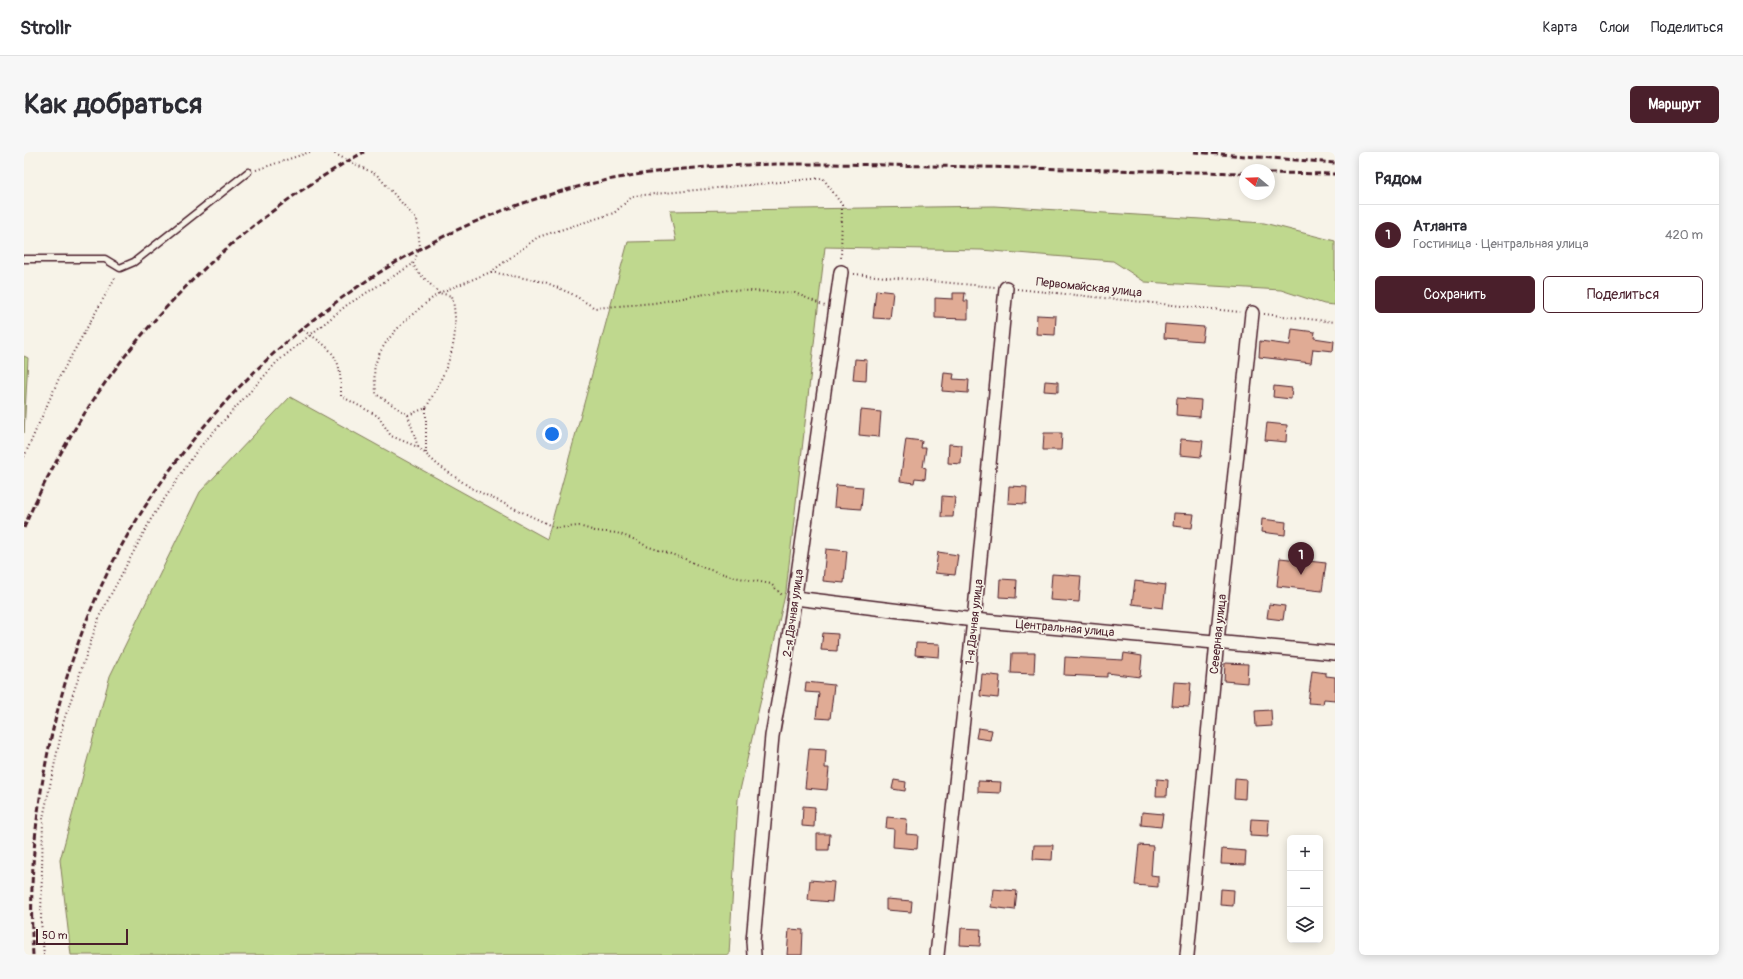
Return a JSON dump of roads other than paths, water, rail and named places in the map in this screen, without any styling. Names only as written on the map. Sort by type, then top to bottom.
[{"type":"street","name":"2-я Дачная улица","points":[[754,955],[753,941],[772,736],[795,598],[834,310],[841,272]]},
{"type":"street","name":"1-я Дачная улица","points":[[937,955],[974,620],[1006,288]]},
{"type":"street","name":"Северная улица","points":[[1187,955],[1217,641],[1252,313]]},
{"type":"street","name":"Центральная улица","points":[[795,598],[974,620],[1217,641],[1335,653]]},
{"type":"lane","points":[[24,259],[105,259],[120,268],[134,262],[248,172]]},
{"type":"railway","points":[[24,528],[35,502],[57,460],[85,413],[116,367],[188,284],[271,212],[317,180],[364,152]]},
{"type":"railway","points":[[1194,152],[1335,163]]},
{"type":"railway","points":[[33,955],[32,902],[34,847],[41,791],[52,736],[66,681],[84,628],[105,578],[130,531],[175,464],[226,401],[283,345],[346,295],[414,252],[486,217],[562,191],[642,174],[714,167],[786,164],[858,164],[1239,173]]},
{"type":"railway","points":[[1275,173],[1335,174]]},
{"type":"place","name":"Атланта","points":[[1301,575]]}]
